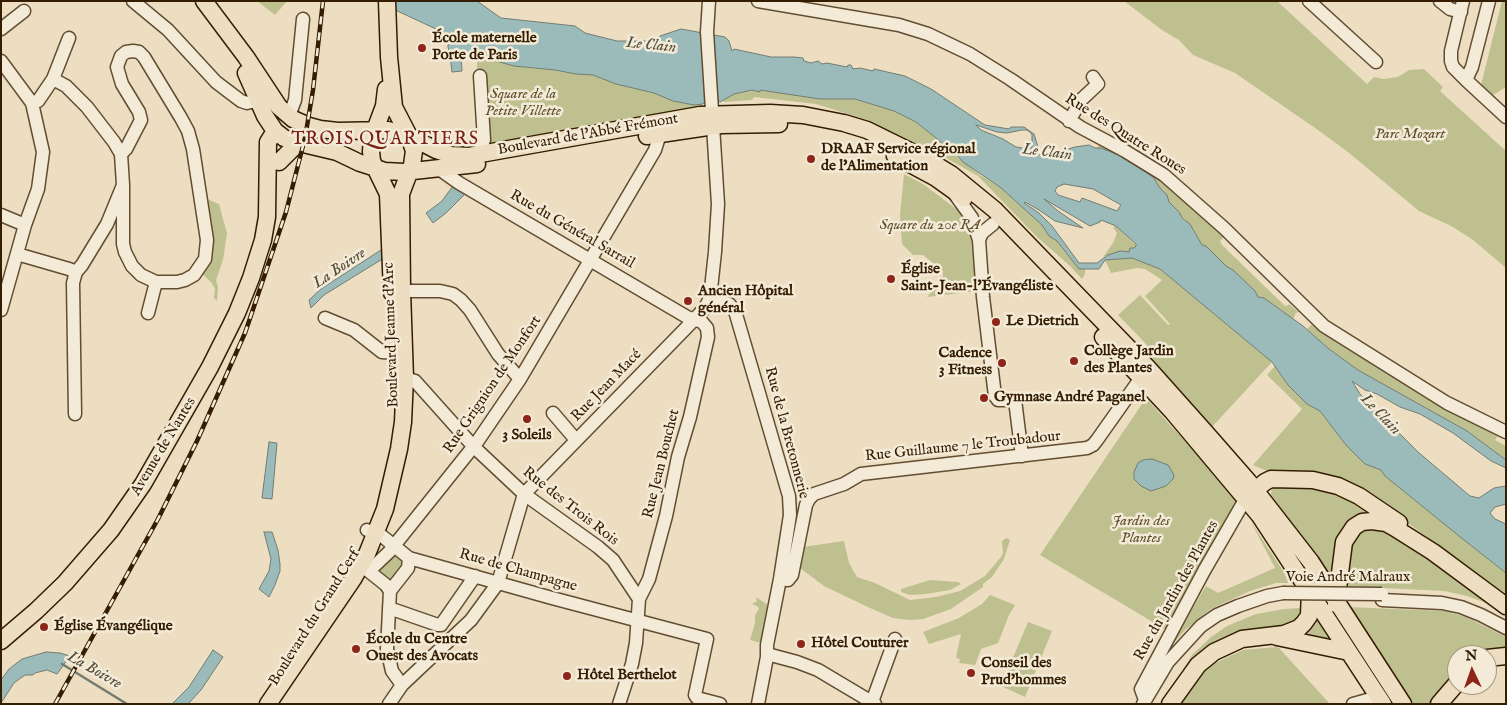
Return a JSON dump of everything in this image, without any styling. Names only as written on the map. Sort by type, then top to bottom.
[{"type":"main road","points":[[204,1],[246,57],[276,102],[286,131]]},
{"type":"main road","points":[[240,50],[242,64],[265,116],[286,131],[375,168],[385,171],[409,171],[414,151],[409,136],[394,107],[387,6]]},
{"type":"main road","points":[[375,168],[371,151],[371,140],[384,106],[389,56]]},
{"type":"main road","points":[[712,113],[833,131],[865,141],[903,159],[950,188],[978,209],[1144,372]]},
{"type":"main road","points":[[712,113],[803,115],[836,121],[867,130],[928,160],[951,174],[995,210],[1099,319],[1311,562],[1403,704]]},
{"type":"main road","name":"Boulevard de l'Abbé Frémont","points":[[409,171],[466,166],[661,126],[712,113]]},
{"type":"main road","points":[[286,131],[309,126],[330,130],[388,130],[409,136]]},
{"type":"main road","name":"Boulevard de l'Abbé Frémont","points":[[409,136],[436,150],[459,156],[478,155],[661,126]]},
{"type":"main road","name":"Avenue de Nantes","points":[[1,641],[36,611],[95,550],[144,484],[228,334],[258,258],[272,199],[279,151],[286,131]]},
{"type":"main road","name":"Avenue de Nantes","points":[[267,217],[268,142],[286,131]]},
{"type":"main road","points":[[328,149],[388,194]]},
{"type":"main road","name":"Boulevard Jeanne d’Arc","points":[[372,532],[395,422],[397,399],[388,194],[375,168]]},
{"type":"main road","name":"Boulevard Jeanne d’Arc","points":[[372,532],[389,492],[403,422],[405,378],[401,194],[409,171]]},
{"type":"main road","points":[[1251,494],[1271,479],[1313,480],[1338,486],[1359,496],[1380,510],[1506,606]]},
{"type":"main road","points":[[1251,494],[1333,628],[1381,700]]},
{"type":"main road","points":[[1333,628],[1344,542],[1350,531],[1358,524],[1372,520],[1386,524],[1433,552]]},
{"type":"main road","name":"Boulevard du Grand Cerf","points":[[268,704],[361,566],[372,532]]},
{"type":"main road","points":[[1170,704],[1198,665],[1214,652],[1242,639],[1292,632],[1304,623],[1309,614],[1311,562]]},
{"type":"main road","name":"Boulevard du Grand Cerf","points":[[260,704],[306,637],[361,566]]},
{"type":"main road","points":[[1270,636],[1349,652]]},
{"type":"street","points":[[134,1],[168,30],[216,82],[243,102],[268,99],[276,102]]},
{"type":"street","points":[[709,1],[707,32],[718,204],[716,252],[710,298]]},
{"type":"street","name":"Rue des Quatre Roues","points":[[758,1],[899,25],[928,34],[970,54],[992,67],[1069,121],[1125,151],[1170,179],[1224,228],[1324,326],[1447,403],[1506,432]]},
{"type":"street","points":[[1309,1],[1376,62]]},
{"type":"street","points":[[1440,1],[1450,8],[1462,7],[1450,58],[1453,66],[1506,117]]},
{"type":"street","points":[[1466,80],[1472,67],[1489,1]]},
{"type":"street","points":[[1,29],[17,13]]},
{"type":"street","points":[[286,131],[295,100],[303,19]]},
{"type":"street","points":[[32,103],[38,101],[53,79],[69,38]]},
{"type":"street","points":[[53,79],[66,86],[87,107],[107,131],[121,154],[123,185],[122,232],[124,252],[128,260],[136,272],[156,282],[185,280],[194,275],[205,259],[207,249],[207,231],[196,166],[188,131],[144,57],[139,52],[133,51],[126,52],[121,56],[117,66],[122,84],[141,120],[126,149],[121,154]]},
{"type":"street","points":[[1,61],[32,103],[43,152],[38,189],[25,225],[1,310]]},
{"type":"street","points":[[478,155],[484,140],[480,76]]},
{"type":"street","points":[[1069,121],[1098,80]]},
{"type":"street","name":"Rue Grignion de Monfort","points":[[361,566],[389,552],[474,447],[520,379],[655,150],[661,126]]},
{"type":"street","name":"Rue du Général Sarrail","points":[[433,169],[442,171],[459,183],[687,317],[695,319]]},
{"type":"street","points":[[75,414],[73,282],[76,272],[107,224],[123,185]]},
{"type":"street","points":[[950,188],[972,218],[978,240],[996,398],[1000,400],[1014,399],[1016,401],[1022,456]]},
{"type":"street","points":[[1,215],[25,225]]},
{"type":"street","points":[[978,240],[982,233],[994,224]]},
{"type":"street","points":[[18,254],[76,272]]},
{"type":"street","points":[[148,313],[156,282]]},
{"type":"street","points":[[402,291],[440,291],[453,294],[470,310],[498,354],[520,379]]},
{"type":"street","name":"Rue Jean Macé","points":[[524,494],[695,319],[710,298]]},
{"type":"street","name":"Rue de la Bretonnerie","points":[[710,298],[731,306],[735,311],[789,496],[790,515],[780,579],[766,645],[767,654],[758,704]]},
{"type":"street","points":[[325,318],[354,330],[382,352],[396,353]]},
{"type":"street","name":"Rue Jean Bouchet","points":[[619,704],[632,664],[639,599],[648,579],[666,516],[678,458],[690,416],[708,337],[707,328],[695,319]]},
{"type":"street","name":"Rue Guillaume 7 le Troubadour","points":[[780,579],[788,580],[792,575],[806,505],[814,494],[844,484],[861,474],[1080,450],[1093,445],[1144,372]]},
{"type":"street","name":"Rue des Trois Rois","points":[[405,378],[415,381],[474,447],[524,494],[613,560],[639,599]]},
{"type":"street","points":[[553,413],[576,440]]},
{"type":"street","points":[[389,704],[402,685],[471,620],[498,583],[524,494]]},
{"type":"street","name":"Rue du Jardin des Plantes","points":[[1146,702],[1141,689],[1230,527],[1251,494]]},
{"type":"street","name":"Rue de Champagne","points":[[372,532],[409,558],[707,639],[695,695],[697,698],[720,704]]},
{"type":"street","points":[[402,685],[392,671],[387,649],[389,608],[390,591],[408,568],[409,558]]},
{"type":"street","points":[[361,566],[386,585],[390,591]]},
{"type":"street","points":[[389,608],[438,625],[442,624],[475,576]]},
{"type":"street","name":"Voie André Malraux","points":[[1146,702],[1184,652],[1205,632],[1245,609],[1284,596],[1443,596],[1484,608],[1506,620]]},
{"type":"street","name":"Voie André Malraux","points":[[1382,597],[1455,606],[1481,615],[1506,628]]},
{"type":"street","points":[[767,654],[818,670],[873,703],[896,639]]},
{"type":"street","points":[[1354,704],[1381,700]]},
{"type":"green space","points":[[257,1],[287,1],[275,15]]},
{"type":"green space","name":"Parc Mozart","points":[[1124,1],[1277,1],[1367,84],[1374,77],[1384,79],[1398,77],[1409,70],[1424,69],[1443,87],[1440,91],[1506,151],[1506,268],[1473,240],[1453,227],[1419,211],[1348,152],[1318,130],[1235,73],[1193,55],[1179,40],[1162,30]]},
{"type":"green space","points":[[1502,1],[1506,1],[1506,87],[1493,95],[1481,85]]},
{"type":"green space","name":"Square de la Petite Villette","points":[[477,56],[530,68],[593,75],[616,84],[654,93],[673,101],[694,105],[703,104],[701,107],[642,120],[497,145],[484,140]]},
{"type":"green space","points":[[752,90],[774,91],[820,99],[855,99],[894,111],[916,122],[980,175],[1000,187],[1042,225],[1049,236],[1057,241],[1079,269],[1085,269],[1085,274],[1082,279],[1037,237],[978,176],[941,155],[867,120],[816,104],[754,97],[752,100],[722,101],[734,94]]},
{"type":"green space","points":[[1100,143],[1148,168],[1227,234],[1220,241],[1222,245],[1284,305],[1287,306],[1289,304],[1297,311],[1301,311],[1296,313],[1293,319],[1264,298],[1258,297],[1233,270],[1210,252],[1209,248],[1202,245],[1194,230],[1169,202],[1164,191],[1153,177],[1126,158],[1097,148]]},
{"type":"green space","name":"Square du 20e RA","points":[[904,174],[923,184],[959,211],[965,218],[973,234],[977,291],[927,297],[943,276],[943,271],[923,255],[913,255],[902,244],[900,215]]},
{"type":"green space","points":[[207,199],[219,204],[227,233],[223,260],[216,280],[218,287],[217,301],[214,298],[215,289],[211,282],[201,273],[212,241]]},
{"type":"green space","points":[[1116,226],[1136,247],[1130,248],[1129,253],[1120,251],[1103,257],[1113,243],[1117,233],[1113,227]]},
{"type":"green space","points":[[1132,258],[1160,269],[1272,362],[1211,428],[1139,352],[1147,345],[1118,315],[1140,295],[1168,325],[1170,324],[1145,296],[1162,280],[1145,269],[1137,268],[1111,273],[1105,260]]},
{"type":"green space","points":[[1314,322],[1500,433],[1495,440],[1506,446],[1506,460],[1467,431],[1358,370],[1329,349],[1307,329]]},
{"type":"green space","points":[[1275,366],[1288,385],[1307,404],[1320,411],[1346,445],[1365,464],[1381,470],[1385,476],[1506,573],[1506,594],[1369,495],[1270,472],[1253,465],[1302,409],[1267,375]]},
{"type":"green space","name":"Jardin des Plantes","points":[[1146,398],[1235,497],[1235,503],[1168,631],[1040,555]]},
{"type":"green space","points":[[1320,485],[1378,513],[1363,520],[1335,583],[1271,495],[1272,486]]},
{"type":"green space","points":[[1251,522],[1291,583],[1276,583],[1250,591],[1211,609],[1185,630],[1166,653],[1206,586],[1218,593],[1275,568]]},
{"type":"green space","points":[[1360,528],[1388,528],[1492,605],[1467,596],[1444,591],[1341,586],[1343,556]]},
{"type":"green space","points":[[1007,538],[1010,540],[1004,559],[992,577],[983,584],[983,587],[951,609],[923,619],[893,618],[824,586],[800,568],[803,547],[844,541],[849,563],[857,577],[875,583],[910,600],[936,597],[960,591],[985,576],[1001,557],[1003,553],[1002,542]]},
{"type":"green space","points":[[393,553],[402,558],[404,563],[391,581],[389,581],[379,574],[378,568]]},
{"type":"green space","points":[[930,580],[958,582],[961,584],[950,590],[926,594],[910,595],[901,592],[901,589]]},
{"type":"green space","points":[[990,595],[1015,605],[998,643],[981,649],[975,665],[959,663],[960,660],[956,657],[961,634],[929,644],[923,632],[959,618],[982,604]]},
{"type":"green space","points":[[756,597],[768,605],[761,643],[750,640],[755,623],[755,615],[759,609],[752,604],[757,601]]},
{"type":"green space","points":[[1347,607],[1445,611],[1466,617],[1506,637],[1506,652],[1497,653],[1497,645],[1447,645],[1447,689],[1430,704],[1413,704]]},
{"type":"green space","points":[[1307,608],[1294,624],[1259,632],[1174,685],[1192,655],[1211,637],[1227,626],[1256,614],[1284,609]]},
{"type":"green space","points":[[1313,614],[1328,637],[1334,647],[1297,634]]},
{"type":"green space","points":[[1028,622],[1052,631],[1025,697],[1001,686]]},
{"type":"green space","points":[[1276,647],[1330,704],[1178,704],[1198,676],[1209,666],[1243,650]]},
{"type":"water","name":"Le Clain","points":[[376,1],[477,1],[501,18],[575,26],[585,33],[617,41],[656,41],[660,36],[681,29],[725,37],[729,41],[732,51],[734,49],[771,57],[803,58],[804,61],[811,63],[818,61],[822,64],[827,63],[847,67],[851,65],[853,69],[860,68],[873,71],[874,69],[905,76],[931,89],[985,125],[1009,129],[1011,127],[1024,127],[1034,134],[1038,147],[1035,153],[1041,155],[1050,156],[1059,152],[1063,154],[1068,149],[1089,145],[1126,158],[1153,177],[1167,195],[1169,202],[1183,219],[1190,224],[1202,245],[1206,246],[1226,266],[1233,270],[1255,291],[1258,297],[1264,298],[1303,326],[1329,349],[1358,370],[1467,431],[1506,460],[1506,468],[1491,461],[1453,433],[1420,414],[1400,407],[1377,394],[1365,390],[1352,381],[1360,394],[1418,452],[1470,496],[1479,498],[1494,488],[1506,486],[1506,504],[1495,507],[1490,513],[1495,519],[1506,524],[1506,573],[1385,476],[1381,470],[1365,464],[1346,445],[1320,411],[1307,404],[1288,385],[1272,362],[1160,269],[1132,258],[1105,260],[1099,269],[1079,269],[1057,241],[1049,236],[1042,225],[1000,187],[963,162],[916,122],[894,111],[855,99],[820,99],[760,90],[760,92],[752,90],[734,94],[720,102],[717,99],[694,105],[673,101],[654,93],[616,84],[593,75],[514,66],[471,54],[461,55],[462,71],[452,72],[448,42],[438,30]],"holes":[[[976,125],[997,132],[1007,133],[1027,130],[1032,134],[1032,147],[1029,149],[1016,147],[1003,139],[981,130]],[[1064,184],[1093,189],[1121,205],[1117,211],[1082,198],[1080,202],[1058,195],[1055,191],[1057,187]],[[1044,199],[1090,226],[1101,220],[1116,226],[1136,246],[1130,248],[1129,252],[1120,251],[1108,255],[1097,263],[1079,263],[1052,226],[1039,213],[1024,203],[1055,221],[1083,228]]]},
{"type":"water","points":[[453,186],[465,194],[433,223],[426,213],[442,201]]},
{"type":"water","name":"La Boivre","points":[[384,248],[384,258],[324,295],[311,308],[309,300],[321,289]]},
{"type":"water","points":[[269,442],[277,443],[272,499],[262,498]]},
{"type":"water","points":[[1152,459],[1168,465],[1174,475],[1173,479],[1166,486],[1151,491],[1141,486],[1134,479],[1134,472],[1138,463],[1143,460]]},
{"type":"water","points":[[264,532],[272,532],[280,564],[280,571],[269,597],[259,589],[269,571],[271,559]]},
{"type":"water","points":[[213,650],[223,657],[201,690],[188,704],[172,704],[189,687]]},
{"type":"water","name":"La Boivre","points":[[46,652],[70,656],[57,674],[47,670],[33,675],[25,675],[14,683],[1,703],[1,680],[9,669],[22,659]]},
{"type":"waterway","name":"La Boivre","points":[[62,664],[127,704]]},
{"type":"railway","points":[[55,704],[158,519],[197,441],[245,333],[286,212],[305,138],[313,90],[323,1]]},
{"type":"place","name":"École maternelle Porte de Paris","points":[[422,48]]},
{"type":"place","name":"DRAAF Service régional de l'Alimentation","points":[[811,159]]},
{"type":"place","name":"Église Saint-Jean-l'Évangéliste","points":[[891,279]]},
{"type":"place","name":"Ancien Hôpital général","points":[[688,301]]},
{"type":"place","name":"Le Dietrich","points":[[996,322]]},
{"type":"place","name":"Collège Jardin des Plantes","points":[[1074,361]]},
{"type":"place","name":"Cadence 3 Fitness","points":[[1002,363]]},
{"type":"place","name":"Gymnase André Paganel","points":[[984,398]]},
{"type":"place","name":"3 Soleils","points":[[527,419]]},
{"type":"place","name":"Église Évangélique","points":[[44,627]]},
{"type":"place","name":"Hôtel Couturer","points":[[801,644]]},
{"type":"place","name":"École du Centre Ouest des Avocats","points":[[356,649]]},
{"type":"place","name":"Conseil des Prud'hommes","points":[[971,673]]},
{"type":"place","name":"Hôtel Berthelot","points":[[567,676]]},
{"type":"district","name":"TROIS QUARTIERS","points":[[385,140]]}]
